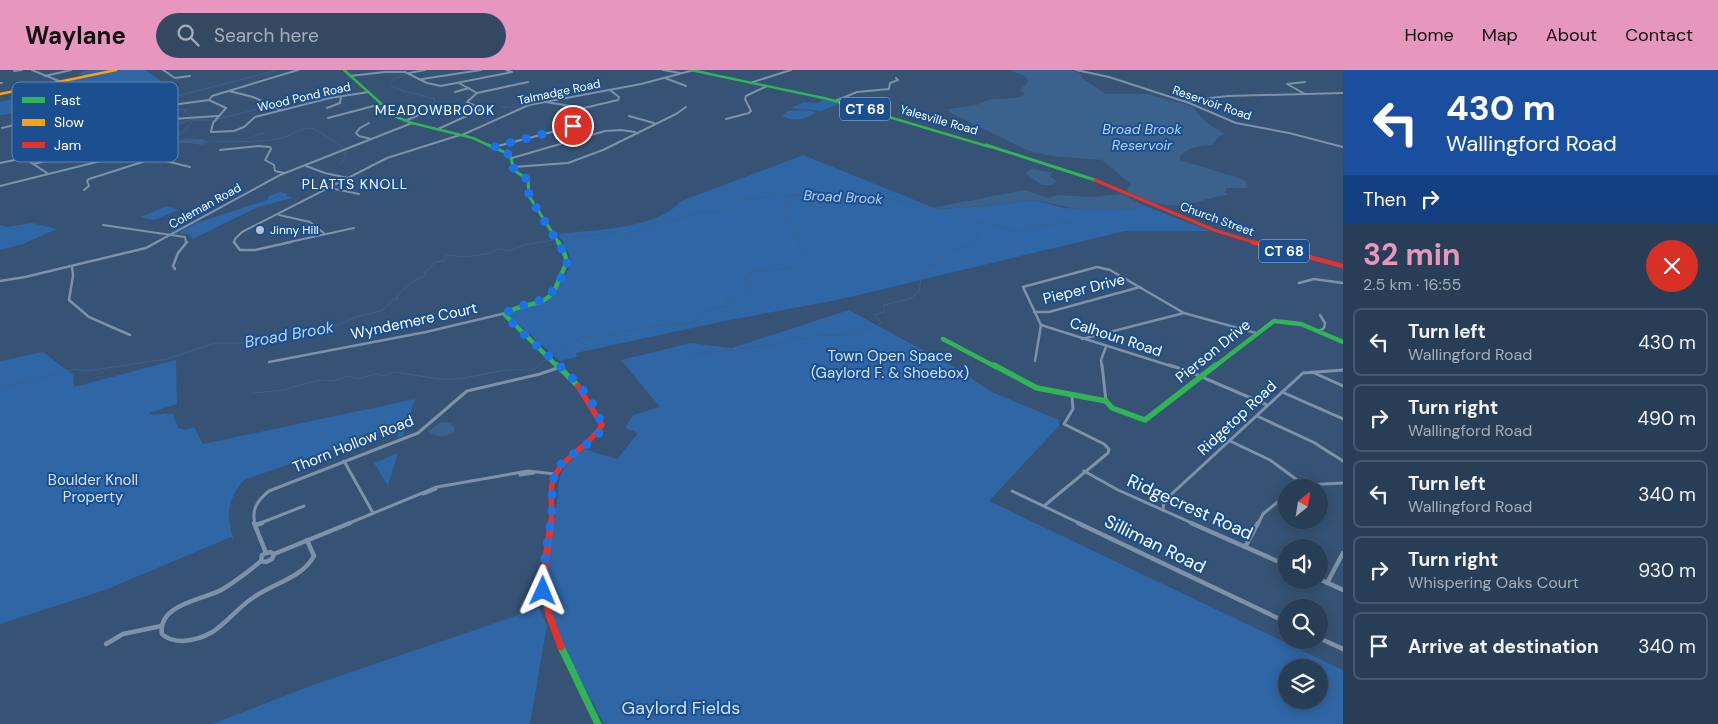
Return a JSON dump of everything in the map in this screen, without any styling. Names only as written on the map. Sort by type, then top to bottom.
[{"type":"main road","points":[[60,82],[116,70]]},
{"type":"main road","points":[[344,70],[394,116],[412,123],[461,135],[509,154],[516,172],[528,180],[529,196],[568,259],[567,266],[550,295],[506,313],[506,316],[561,367],[581,389],[601,422],[600,432],[591,441],[568,456],[555,474],[552,487],[552,519],[543,570],[545,604],[551,623],[598,724]]},
{"type":"main road","name":"Yalesville Road","points":[[692,70],[835,100],[1064,168],[1171,213]]},
{"type":"main road","name":"Church Street","points":[[1171,213],[1258,244],[1343,266]]},
{"type":"main road","name":"Pierson Drive","points":[[943,339],[1026,383],[1048,391],[1106,402],[1112,408],[1145,420],[1256,332],[1274,321],[1284,320],[1308,326],[1343,342]]},
{"type":"street","points":[[14,71],[22,70]]},
{"type":"street","points":[[32,70],[60,82]]},
{"type":"street","points":[[45,76],[71,70]]},
{"type":"street","points":[[163,70],[175,78],[190,76]]},
{"type":"street","name":"Wood Pond Road","points":[[298,70],[212,96],[210,100],[226,108],[213,123],[211,132],[229,131],[246,125],[252,118],[282,110],[369,92]]},
{"type":"street","points":[[350,76],[390,70],[407,73],[436,86],[512,72],[506,70]]},
{"type":"street","points":[[407,73],[426,70]]},
{"type":"street","points":[[422,80],[481,70]]},
{"type":"street","points":[[663,70],[682,74]]},
{"type":"street","name":"Talmadge Road","points":[[324,234],[251,251],[240,250],[234,247],[234,241],[237,236],[391,156],[461,135],[522,108],[682,74],[692,70]]},
{"type":"street","points":[[773,70],[782,72]]},
{"type":"street","points":[[753,82],[791,70]]},
{"type":"street","name":"Reservoir Road","points":[[1076,70],[1108,77],[1182,101],[1236,123],[1289,133],[1343,147]]},
{"type":"street","points":[[664,78],[686,86]]},
{"type":"street","points":[[835,100],[857,92],[889,89],[890,84],[898,80],[896,78]]},
{"type":"street","points":[[459,82],[477,93]]},
{"type":"street","points":[[438,129],[482,109],[467,102],[477,93],[528,82]]},
{"type":"street","points":[[1305,82],[1287,84],[1306,94]]},
{"type":"street","points":[[726,119],[749,113],[751,111],[745,99],[746,96],[768,85]]},
{"type":"street","points":[[455,92],[470,88]]},
{"type":"street","points":[[544,102],[584,108],[618,100],[619,97],[610,90]]},
{"type":"street","points":[[228,91],[253,97],[282,110]]},
{"type":"street","points":[[1182,101],[1228,96],[1343,93]]},
{"type":"street","points":[[327,108],[340,103],[341,97]]},
{"type":"street","points":[[178,104],[210,100]]},
{"type":"street","points":[[328,118],[381,104]]},
{"type":"street","points":[[513,167],[564,164],[603,150],[686,107]]},
{"type":"street","points":[[405,121],[419,115]]},
{"type":"street","points":[[178,119],[218,116]]},
{"type":"street","points":[[629,116],[655,124]]},
{"type":"street","points":[[369,123],[360,128],[356,133],[362,138],[372,140]]},
{"type":"street","name":"Coleman Road","points":[[0,280],[142,250],[284,173],[412,123]]},
{"type":"street","points":[[2,128],[12,126]]},
{"type":"street","points":[[494,147],[575,126]]},
{"type":"street","points":[[512,158],[605,131],[621,130],[635,132]]},
{"type":"street","points":[[220,150],[267,146],[271,149],[265,160],[274,165],[275,170],[284,173]]},
{"type":"street","points":[[31,162],[48,173]]},
{"type":"street","points":[[34,164],[42,162]]},
{"type":"street","points":[[1,185],[95,162]]},
{"type":"street","points":[[84,190],[89,186],[87,181],[89,179],[143,162]]},
{"type":"street","points":[[171,162],[190,167]]},
{"type":"street","points":[[306,166],[325,173],[349,178]]},
{"type":"street","points":[[329,188],[359,194]]},
{"type":"street","points":[[278,214],[310,222],[318,226],[324,234],[354,228]]},
{"type":"street","points":[[103,225],[185,237],[188,241],[176,256],[173,266],[175,269]]},
{"type":"street","points":[[72,266],[73,276],[69,300],[75,308],[83,314],[130,335]]},
{"type":"street","points":[[1035,361],[1042,325],[1023,287],[1097,268],[1110,270],[1184,313],[1256,332]]},
{"type":"street","points":[[1299,283],[1314,278],[1343,283]]},
{"type":"street","name":"Pieper Drive","points":[[1034,312],[1049,312],[1140,287]]},
{"type":"street","name":"Wyndemere Court","points":[[268,362],[426,332],[506,313]]},
{"type":"street","points":[[1081,339],[1184,313]]},
{"type":"street","points":[[1319,331],[1324,328],[1325,323],[1320,315]]},
{"type":"street","name":"Calhoun Road","points":[[1042,325],[1106,347],[1202,376],[1267,405]]},
{"type":"street","points":[[1106,347],[1101,360],[1106,402]]},
{"type":"street","name":"Thorn Hollow Road","points":[[266,553],[253,518],[253,507],[269,490],[418,433],[467,391],[540,374],[561,367]]},
{"type":"street","name":"Ridgetop Road","points":[[1163,510],[1164,502],[1302,373],[1343,370]]},
{"type":"street","points":[[1311,372],[1343,386]]},
{"type":"street","points":[[1282,392],[1343,419]]},
{"type":"street","points":[[1044,506],[1108,453],[1109,449],[1104,444],[1064,424],[1073,409],[1072,396]]},
{"type":"street","points":[[1257,416],[1313,442],[1343,461]]},
{"type":"street","points":[[1230,441],[1270,460],[1293,479]]},
{"type":"street","points":[[344,461],[373,513]]},
{"type":"street","name":"Ridgecrest Road","points":[[1084,471],[1118,490],[1278,561]]},
{"type":"street","points":[[261,561],[260,557],[266,553],[274,554],[420,494],[449,486],[537,472],[555,474]]},
{"type":"street","points":[[1328,484],[1343,483]]},
{"type":"street","name":"Silliman Road","points":[[1012,491],[1278,618]]},
{"type":"street","points":[[1245,547],[1263,514],[1278,502]]},
{"type":"street","points":[[256,525],[304,506]]},
{"type":"street","points":[[161,626],[165,637],[174,641],[197,639],[210,634],[250,599],[306,568],[314,556],[307,540]]},
{"type":"street","points":[[1328,581],[1343,553]]},
{"type":"street","points":[[106,644],[123,634],[161,626],[174,609],[218,591],[261,561],[270,560],[274,554]]},
{"type":"street","points":[[1328,583],[1343,590]]},
{"type":"street","points":[[1328,642],[1343,649]]},
{"type":"green space","points":[[91,70],[146,70],[162,82],[56,82],[84,76],[78,73]]},
{"type":"green space","points":[[12,99],[12,114],[0,115],[0,102]]},
{"type":"green space","points":[[825,99],[839,104],[821,111],[790,108],[804,102],[818,103]]},
{"type":"green space","points":[[804,110],[817,112],[800,119],[781,116],[788,111]]},
{"type":"green space","points":[[803,155],[937,209],[986,206],[1033,200],[1065,208],[1124,210],[1145,206],[1210,231],[1125,231],[837,300],[725,321],[576,353],[577,357],[560,361],[508,315],[510,312],[553,296],[572,263],[565,245],[558,234],[641,223],[671,210],[681,201]]},
{"type":"green space","points":[[280,192],[288,194],[286,196],[292,198],[258,207],[193,239],[188,234],[178,233],[194,224],[267,200],[269,196]]},
{"type":"green space","points":[[167,206],[179,210],[154,220],[140,217]]},
{"type":"green space","points":[[32,223],[57,229],[23,244],[0,250],[0,225],[7,227]]},
{"type":"green space","points":[[849,310],[952,366],[992,392],[1059,420],[1059,426],[989,501],[1278,639],[1278,649],[1299,649],[1320,659],[1278,659],[1278,709],[1328,709],[1328,663],[1343,670],[1343,724],[604,724],[563,645],[547,595],[546,566],[560,478],[562,472],[584,449],[617,459],[638,433],[625,428],[633,415],[660,407],[621,360],[690,343],[732,348]]},
{"type":"green space","name":"Boulder Knoll Property","points":[[43,352],[73,375],[74,387],[176,360],[177,404],[149,413],[154,415],[173,414],[178,428],[185,430],[194,427],[203,444],[415,399],[403,436],[398,438],[398,426],[244,480],[234,495],[229,510],[234,542],[231,537],[105,590],[0,624],[0,361]]},
{"type":"green space","points":[[398,453],[388,486],[374,463]]},
{"type":"green space","points":[[539,608],[547,625],[530,724],[212,724],[313,685]]},
{"type":"water","name":"Broad Brook Reservoir","points":[[1009,70],[1071,70],[1080,73],[1082,78],[1106,94],[1148,94],[1194,107],[1211,126],[1225,134],[1218,137],[1212,145],[1190,149],[1180,156],[1180,160],[1242,179],[1247,182],[1248,188],[1227,188],[1225,192],[1228,195],[1213,197],[1190,204],[1165,205],[1157,203],[1126,191],[1131,184],[1102,160],[1053,156],[1029,151],[949,112],[948,109],[976,105],[991,99],[1014,98],[1025,95],[1020,90],[1029,81],[1025,76]]},
{"type":"water","points":[[202,139],[207,141],[202,142],[209,143],[201,145],[178,143],[178,140]]},
{"type":"water","points":[[1031,169],[1052,172],[1050,176],[1056,181],[1052,185],[1042,185],[1025,173]]},
{"type":"water","name":"Broad Brook Reservoir","points":[[1024,190],[1049,198],[1057,195],[1093,197],[1122,194],[1145,206],[1124,210],[1084,210],[1033,200],[986,206],[931,208]]},
{"type":"water","points":[[442,422],[450,423],[454,426],[454,432],[441,436],[434,435],[428,431]]},
{"type":"waterway","points":[[178,96],[278,70]]},
{"type":"waterway","points":[[390,83],[395,78],[406,74]]},
{"type":"waterway","points":[[391,86],[406,92]]},
{"type":"waterway","points":[[413,93],[435,99],[433,104],[439,108],[436,111],[470,107]]},
{"type":"waterway","points":[[501,107],[518,107]]},
{"type":"waterway","points":[[0,110],[12,108]]},
{"type":"waterway","points":[[218,119],[262,108]]},
{"type":"waterway","points":[[178,110],[188,110],[184,112],[192,116]]},
{"type":"waterway","points":[[178,124],[193,119]]},
{"type":"waterway","points":[[178,134],[184,132],[193,120],[214,120]]},
{"type":"waterway","points":[[201,142],[269,140],[282,138],[302,129],[311,128],[345,150]]},
{"type":"waterway","points":[[248,138],[264,133]]},
{"type":"waterway","points":[[340,165],[347,155],[344,154],[347,151]]},
{"type":"waterway","name":"Broad Brook","points":[[561,238],[617,233],[622,236],[701,212],[725,211],[745,199],[804,194],[870,195],[934,208]]},
{"type":"waterway","points":[[554,354],[582,337],[594,336],[600,338],[611,334],[662,325],[690,324],[698,320],[707,310],[730,306],[726,303],[727,299],[731,301],[736,295],[739,297],[749,292],[745,289],[751,285],[742,282],[746,280],[744,277],[754,271],[795,268],[801,259],[807,257],[804,249],[800,248],[797,241],[799,236],[791,230],[793,226],[784,219],[785,215],[783,213],[786,207],[791,206],[788,205],[790,202],[797,201],[791,198],[800,195]]},
{"type":"waterway","points":[[676,365],[697,354],[787,343],[792,337],[807,339],[812,333],[830,336],[856,333],[873,327],[882,323],[875,315],[884,312],[884,305],[910,299],[919,292],[921,279],[928,276],[926,274],[931,268],[928,265],[936,265],[943,258],[952,255],[950,253],[953,251],[976,243],[973,238],[978,238],[977,234],[980,229],[971,224],[972,222],[986,223],[1018,232],[1025,232],[1024,229],[1070,222],[1061,218],[1062,213],[1069,207]]},
{"type":"waterway","name":"Broad Brook","points":[[0,388],[75,369],[86,371],[167,359],[215,343],[246,343],[294,331],[309,332],[339,325],[355,317],[381,311],[390,304],[390,301],[398,298],[397,295],[413,281],[427,275],[424,273],[436,262],[443,261],[447,255],[463,257],[486,254],[499,249],[510,251],[524,245],[553,240]]},
{"type":"waterway","points":[[253,393],[283,390],[319,380],[332,381],[348,376],[357,379],[376,374],[384,376],[394,372],[440,379],[459,379],[505,370],[533,370],[545,360]]},
{"type":"traffic: fast","points":[[344,70],[396,117],[412,123],[473,138],[510,155],[514,170],[528,180],[529,196],[567,256],[567,265],[551,295],[542,300],[511,309],[505,315],[578,386]]},
{"type":"traffic: fast","points":[[691,70],[828,99],[1043,162],[1095,180]]},
{"type":"traffic: fast","points":[[943,339],[1037,388],[1106,401],[1112,408],[1145,420],[1274,321],[1301,324],[1343,342]]},
{"type":"traffic: fast","points":[[561,647],[598,724]]},
{"type":"traffic: slow","points":[[58,82],[116,70]]},
{"type":"traffic: slow","points":[[0,94],[12,92]]},
{"type":"traffic: jam","points":[[1095,180],[1214,230],[1271,248],[1343,266]]},
{"type":"traffic: jam","points":[[561,647],[549,615],[543,579],[552,518],[552,484],[560,466],[595,437],[602,425],[578,386]]},
{"type":"place","name":"Jinny Hill","points":[[260,230]]},
{"type":"district","name":"MEADOWBROOK","points":[[435,110]]},
{"type":"district","name":"PLATTS KNOLL","points":[[355,184]]},
{"type":"route","points":[[543,591],[543,570],[552,519],[553,479],[560,465],[568,456],[591,441],[600,432],[602,426],[596,412],[577,384],[552,358],[525,336],[505,314],[510,310],[542,300],[550,295],[567,266],[568,259],[529,196],[527,191],[528,180],[514,170],[510,155],[494,147],[573,126]]},
{"type":"park label","name":"Town Open Space (Gaylord F. & Shoebox)","points":[[890,364]]},
{"type":"park label","name":"Gaylord Fields","points":[[681,708]]}]
